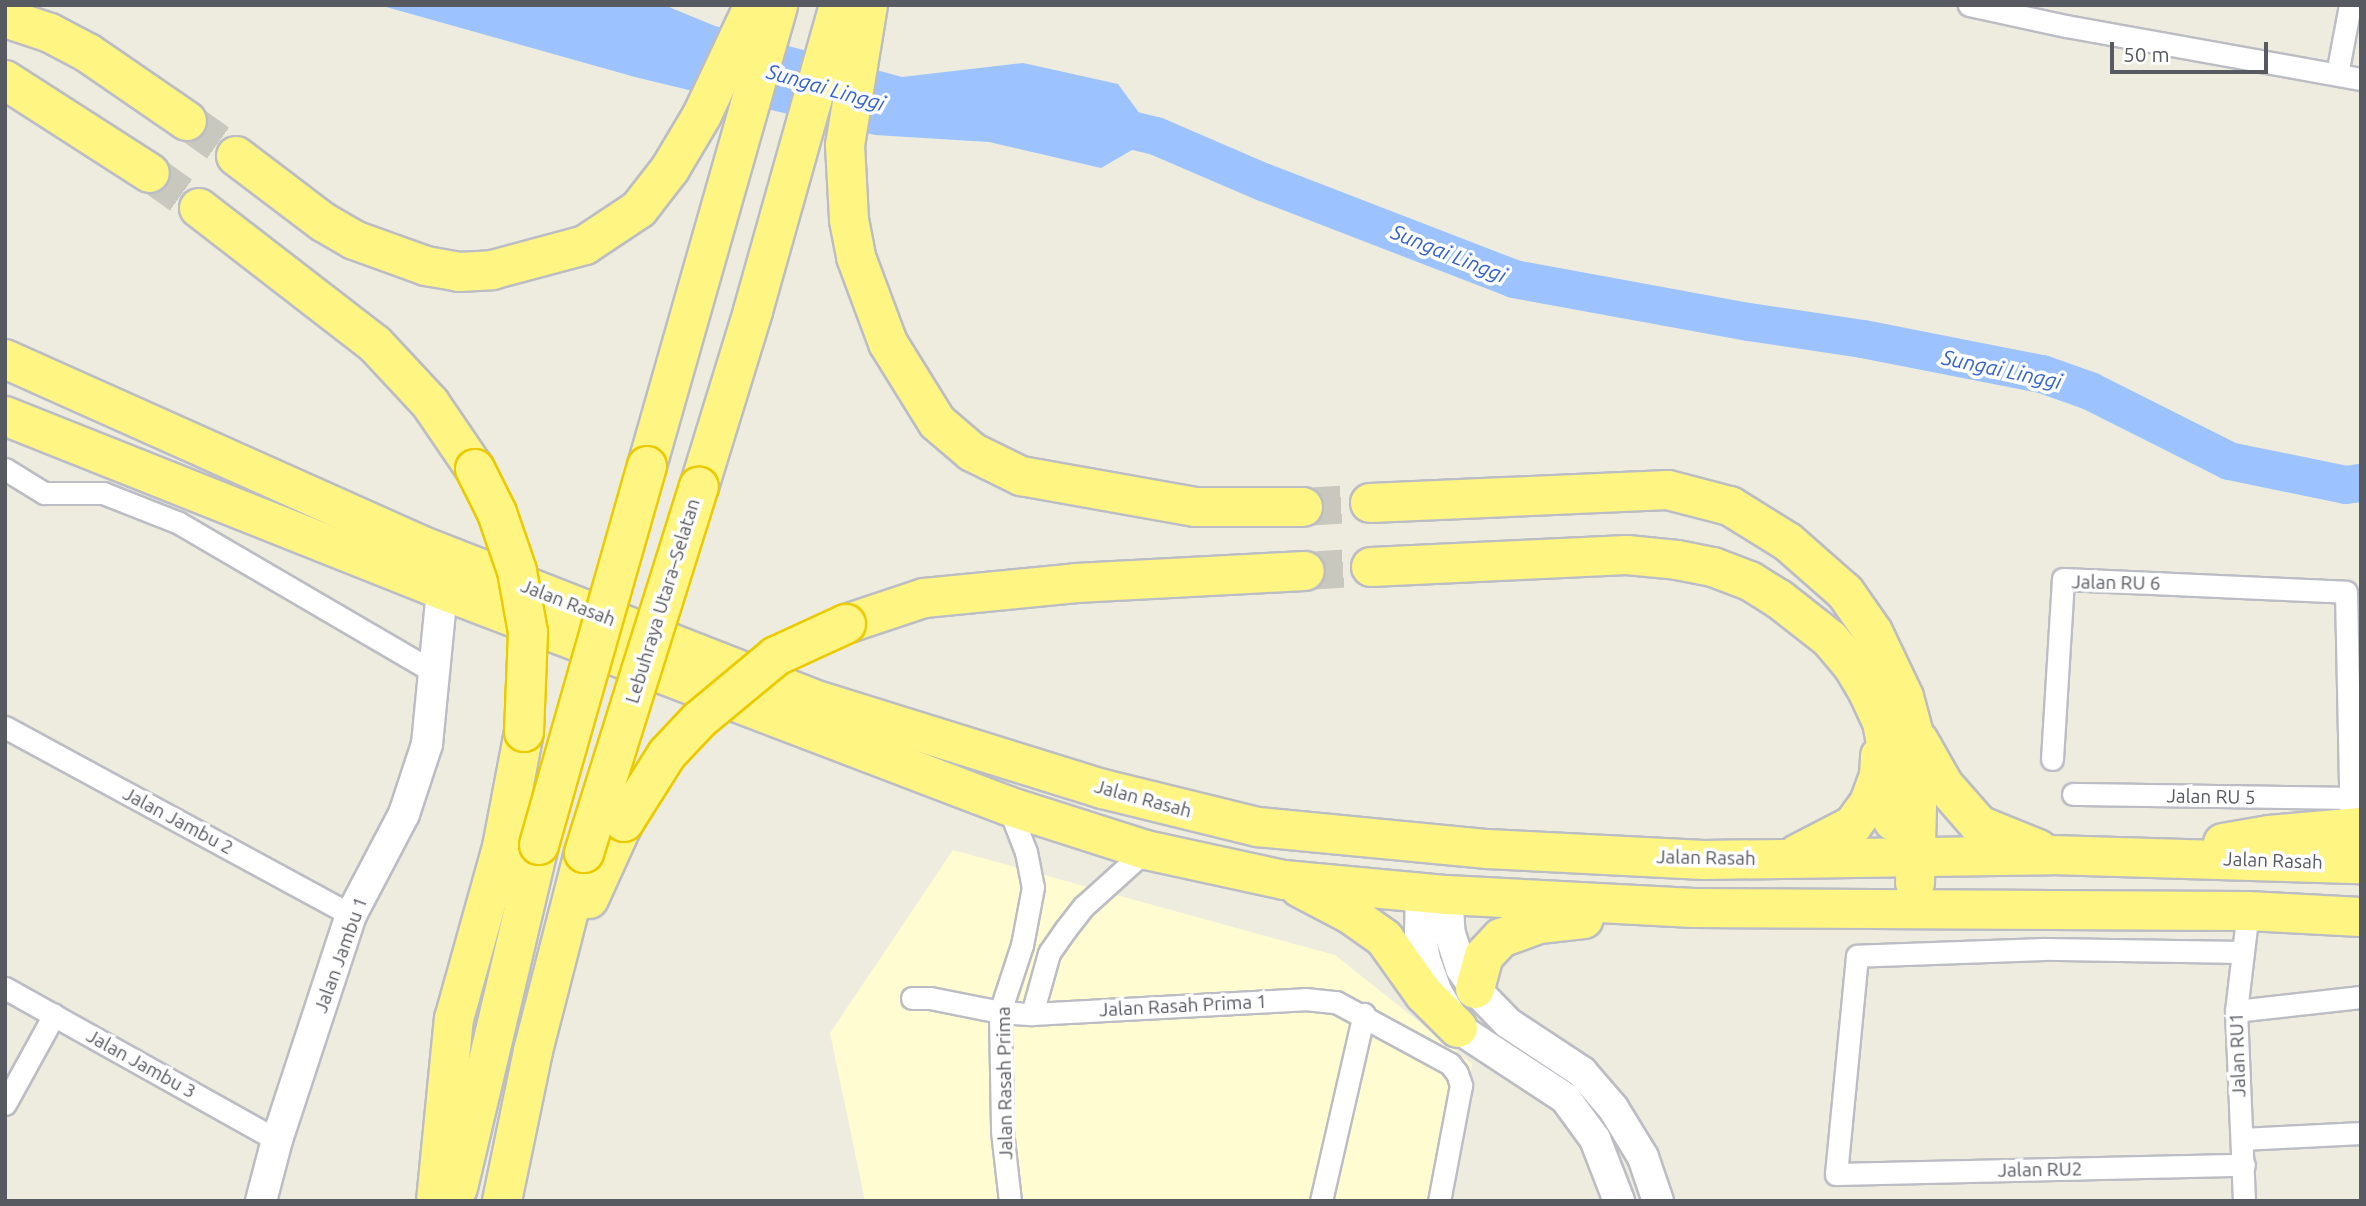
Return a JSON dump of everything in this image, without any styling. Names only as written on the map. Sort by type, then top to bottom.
[{"type":"highway","points":[[236,156],[323,222],[354,240],[426,266],[459,272],[492,270],[585,245],[639,209],[670,169],[702,115],[754,5]]},
{"type":"highway","points":[[455,1201],[539,845],[778,5]]},
{"type":"highway","name":"Lebuhraya Utara–Selatan","points":[[502,1201],[533,1051],[584,853],[699,487],[805,132],[839,5]]},
{"type":"highway","points":[[869,5],[845,145],[849,220],[856,257],[873,307],[909,381],[937,422],[972,452],[1021,476],[1107,493],[1195,506],[1303,507]]},
{"type":"highway","points":[[5,18],[50,33],[88,53],[187,121]]},
{"type":"highway","points":[[5,80],[150,173]]},
{"type":"highway","points":[[199,208],[375,344],[430,403],[475,469],[497,513],[517,571],[528,632],[524,732],[502,847],[454,1019],[436,1201]]},
{"type":"highway","name":"Jalan Rasah","points":[[5,359],[418,544],[810,698],[1020,764],[1187,811],[1258,827],[1488,849],[1704,860],[2051,855],[2361,864]]},
{"type":"highway","name":"Jalan Rasah","points":[[5,416],[442,590],[1008,806],[1146,850],[1284,880],[1434,887],[1694,908],[2248,911],[2361,917]]},
{"type":"highway","points":[[1370,503],[1668,490],[1730,506],[1788,542],[1845,592],[1873,632],[1903,696],[1898,728],[1895,792],[1902,857],[1903,910]]},
{"type":"highway","points":[[1371,567],[1627,555],[1713,567],[1750,581],[1779,599],[1830,639],[1898,728],[1979,825],[2051,855]]},
{"type":"highway","points":[[533,1051],[582,914],[624,821],[667,754],[699,719],[776,656],[846,624],[923,598],[1076,583],[1305,571]]},
{"type":"highway","points":[[1790,858],[1853,825],[1869,803],[1898,728]]},
{"type":"highway","points":[[2138,858],[2269,835],[2356,812]]},
{"type":"highway","points":[[1386,841],[1434,887],[1488,849]]},
{"type":"highway","points":[[1284,880],[1350,914],[1384,938],[1394,948],[1424,994],[1458,1028]]},
{"type":"highway","points":[[1475,989],[1480,967],[1491,946],[1518,930],[1539,924],[1694,908]]},
{"type":"main road","name":"Jalan Jambu 1","points":[[261,1201],[277,1140],[351,915],[404,814],[427,744],[442,590]]},
{"type":"main road","points":[[1434,887],[1461,968],[1475,989],[1508,1023],[1582,1072],[1613,1108],[1643,1157],[1658,1201]]},
{"type":"main road","points":[[1434,887],[1420,932],[1425,960],[1436,991],[1458,1028],[1565,1098],[1595,1139],[1619,1201]]},
{"type":"street","points":[[1969,5],[2214,54],[2361,79]]},
{"type":"street","points":[[2337,74],[2350,5]]},
{"type":"street","points":[[5,469],[44,493],[103,492],[179,523],[436,673]]},
{"type":"street","name":"Jalan RU 6","points":[[2052,759],[2063,579],[2346,592],[2356,812]]},
{"type":"street","name":"Jalan Jambu 2","points":[[5,727],[351,915]]},
{"type":"street","name":"Jalan RU 5","points":[[2073,794],[2356,812]]},
{"type":"street","name":"Jalan Rasah Prima","points":[[1008,806],[1026,852],[1033,887],[1023,945],[1000,1012],[1002,1130],[1010,1201]]},
{"type":"street","name":"Jalan Rasah Prima","points":[[1032,1014],[1049,953],[1084,906],[1146,850]]},
{"type":"street","points":[[2039,909],[2044,948],[2243,952]]},
{"type":"street","name":"Jalan RU1","points":[[2244,1201],[2236,1011],[2248,911]]},
{"type":"street","name":"Jalan RU2","points":[[2044,948],[1857,956],[1836,1174],[2244,1166]]},
{"type":"street","name":"Jalan Jambu 3","points":[[5,988],[277,1140]]},
{"type":"street","points":[[2236,1011],[2361,997]]},
{"type":"street","name":"Jalan Rasah Prima 1","points":[[912,998],[930,998],[1000,1012],[1032,1014],[1305,999],[1336,1002],[1364,1014],[1450,1064],[1457,1073],[1461,1085],[1439,1201]]},
{"type":"street","points":[[1321,1201],[1364,1014]]},
{"type":"street","points":[[5,1104],[54,1015]]},
{"type":"street","points":[[2242,1139],[2361,1133]]},
{"type":"shaded area","points":[[953,850],[1335,955],[1472,1064],[1447,1201],[865,1201],[830,1033]]},
{"type":"water","points":[[379,5],[664,5],[715,26],[902,77],[1023,63],[1118,84],[1156,136],[1101,168],[989,142],[875,135],[635,77]]},
{"type":"waterway","name":"Sungai Linggi","points":[[1106,124],[1156,136],[1263,182],[1514,279],[1749,322],[1863,339],[2042,374],[2090,391],[2229,461],[2346,485],[2361,483]]},
{"type":"tunnel","points":[[187,121],[236,156]]},
{"type":"tunnel","points":[[150,173],[199,208]]},
{"type":"tunnel","points":[[1303,507],[1370,503]]},
{"type":"tunnel","points":[[1305,571],[1371,567]]}]
